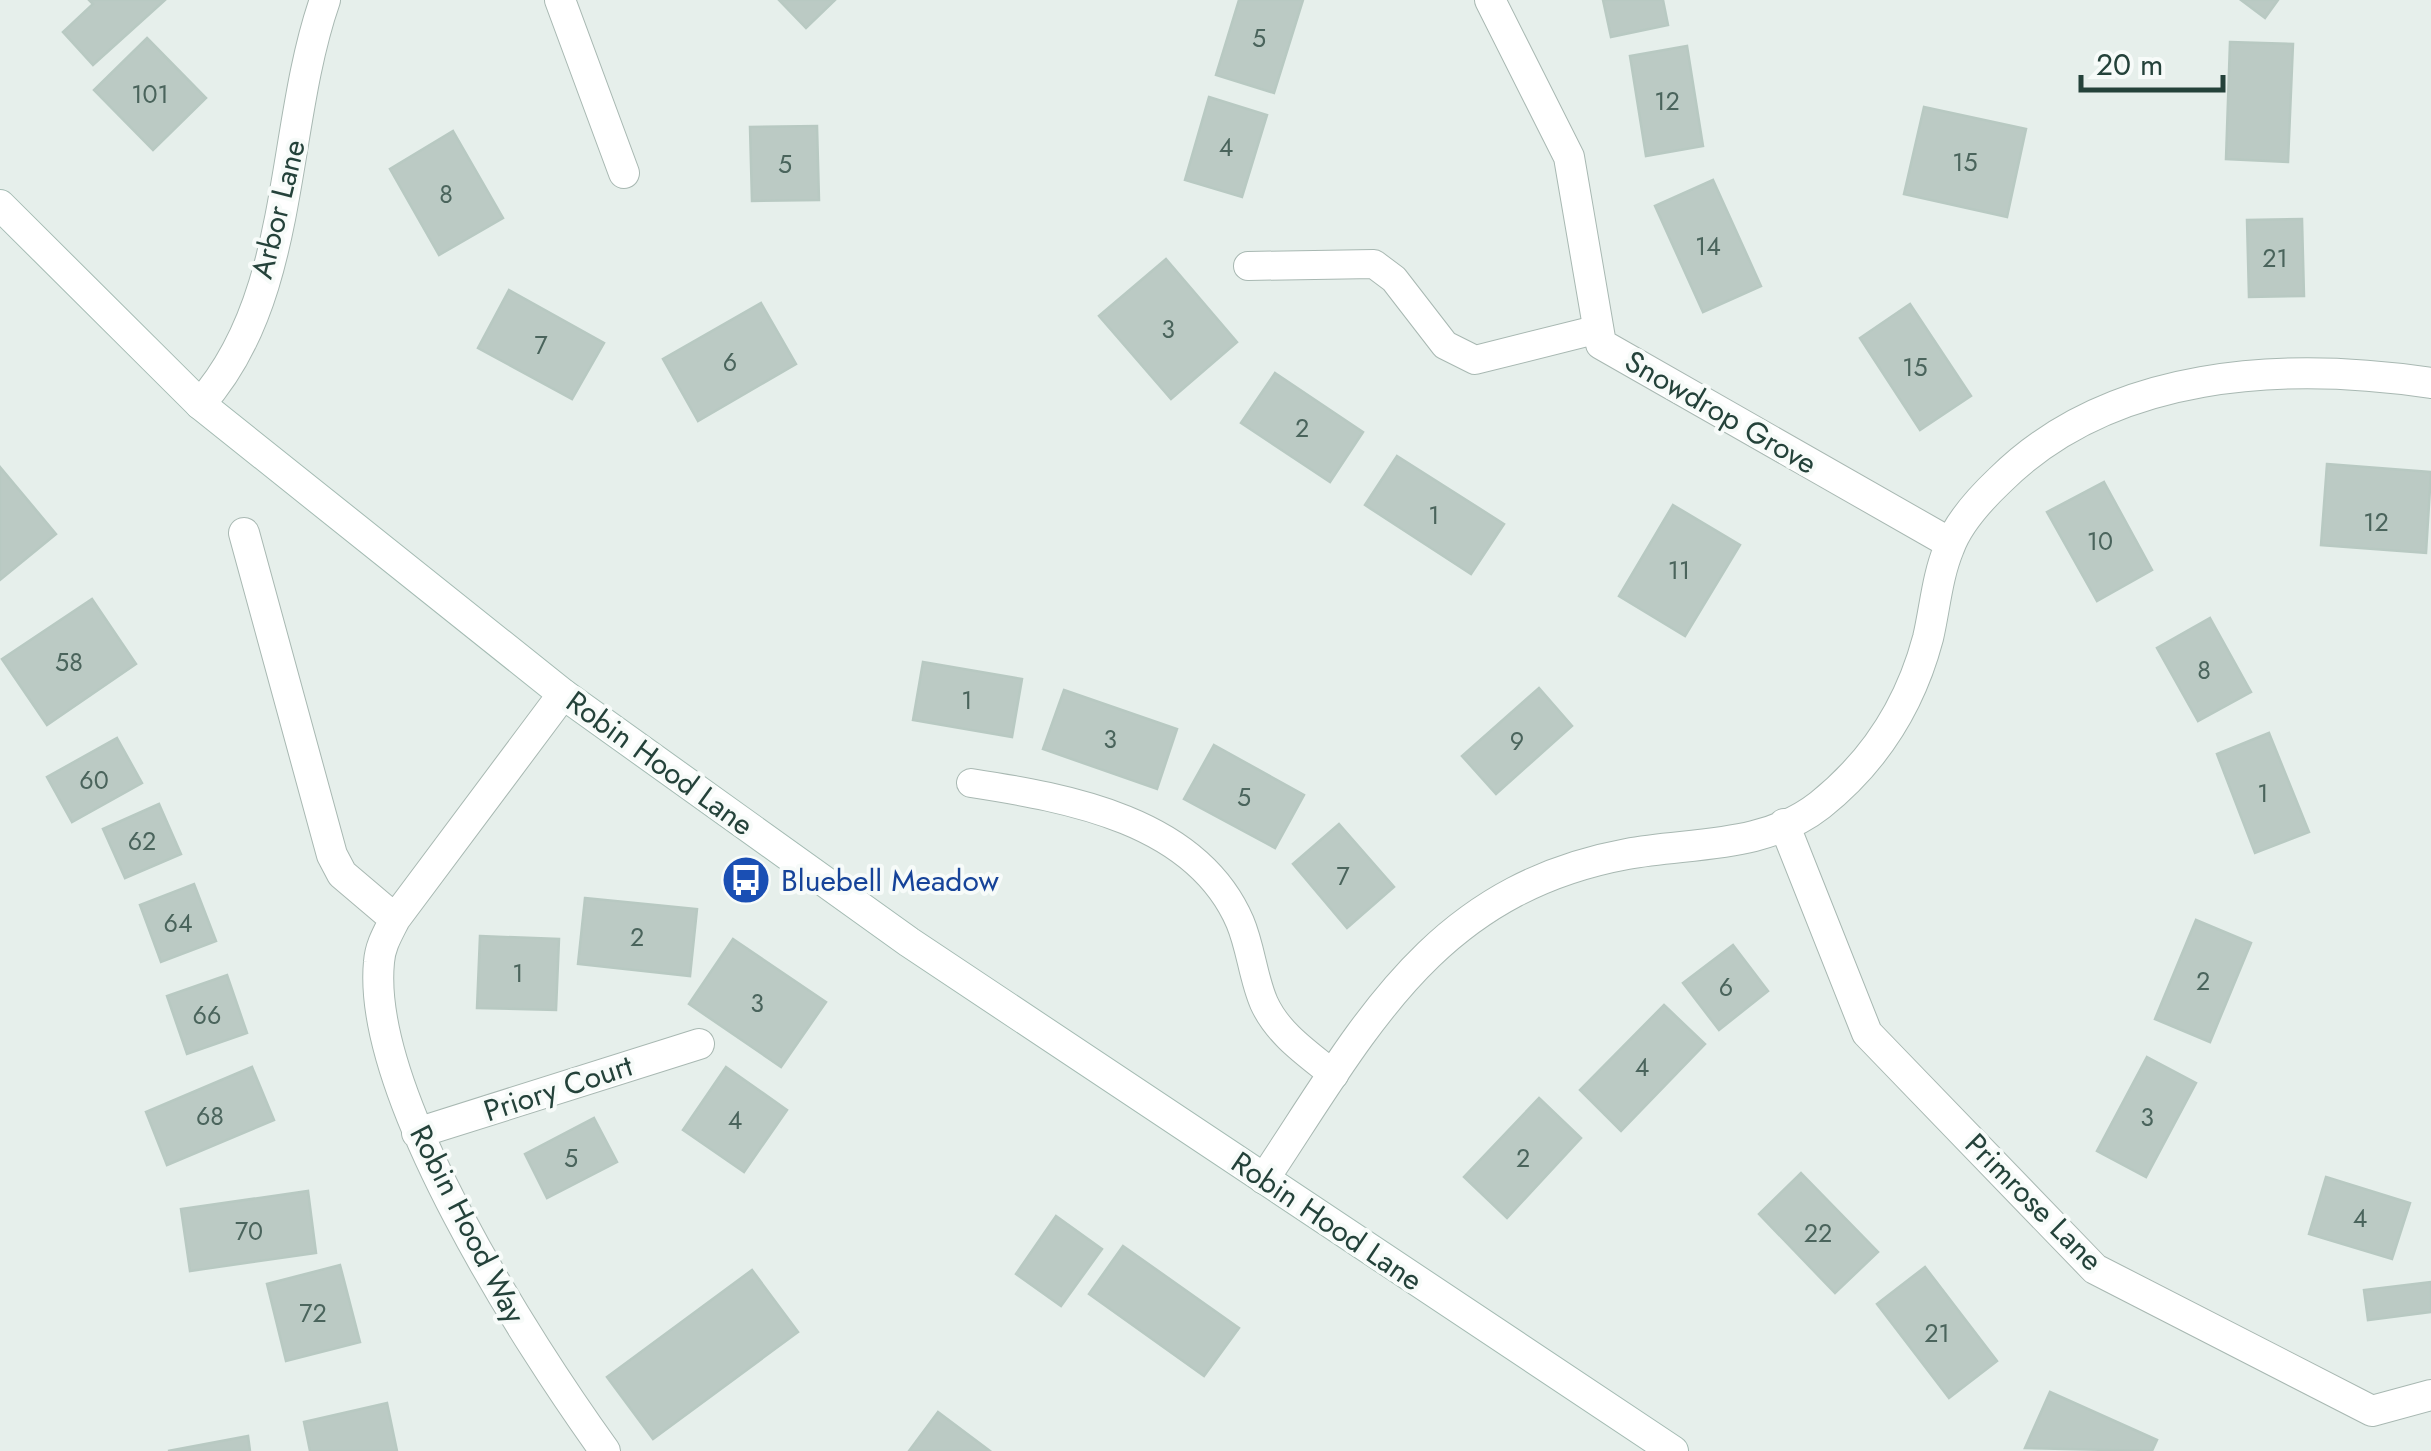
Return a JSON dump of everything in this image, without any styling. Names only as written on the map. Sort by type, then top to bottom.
[{"type":"street","name":"Arbor Lane","points":[[200,404],[217,385],[249,323],[278,228],[324,0]]},
{"type":"street","points":[[560,0],[624,172]]},
{"type":"street","name":"Snowdrop Grove","points":[[1490,0],[1569,157],[1601,344],[1950,543]]},
{"type":"street","name":"Robin Hood Lane","points":[[0,206],[200,404],[563,694],[909,942],[1673,1451]]},
{"type":"street","points":[[1264,1180],[1334,1074],[1419,962],[1447,934],[1484,908],[1578,865],[1628,854],[1721,844],[1784,824],[1817,807],[1867,763],[1891,731],[1927,641],[1950,543],[1985,494],[2032,448],[2144,394],[2239,377],[2352,373],[2431,383]]},
{"type":"street","points":[[244,532],[332,855],[342,874],[394,919]]},
{"type":"street","name":"Robin Hood Way","points":[[563,694],[394,919],[379,962],[380,994],[383,1020],[417,1133],[520,1328],[605,1451]]},
{"type":"street","name":"Primrose Lane","points":[[1784,824],[1867,1033],[2095,1269],[2372,1411],[2431,1395]]},
{"type":"street","name":"Priory Court","points":[[417,1133],[700,1044]]},
{"type":"lane","points":[[1248,266],[1374,264],[1394,279],[1445,345],[1475,360],[1599,329]]},
{"type":"lane","points":[[971,782],[1059,797],[1149,831],[1179,850],[1221,888],[1241,923],[1265,1005],[1286,1035],[1334,1074]]},
{"type":"building","points":[[89,0],[165,0],[93,65],[63,32],[93,4]]},
{"type":"building","points":[[779,0],[835,0],[806,28]]},
{"type":"building","points":[[1239,0],[1303,0],[1274,93],[1216,75]]},
{"type":"building","points":[[1603,0],[1663,0],[1668,25],[1611,37]]},
{"type":"building","points":[[2241,0],[2278,0],[2265,18]]},
{"type":"building","points":[[147,38],[206,98],[153,150],[94,90]]},
{"type":"building","points":[[2230,42],[2293,44],[2288,162],[2226,159]]},
{"type":"building","points":[[1687,46],[1703,146],[1646,156],[1630,56]]},
{"type":"building","points":[[1209,97],[1267,115],[1242,197],[1185,180]]},
{"type":"building","points":[[1924,107],[2026,129],[2007,217],[1904,194]]},
{"type":"building","points":[[817,126],[819,200],[752,201],[750,127]]},
{"type":"building","points":[[453,131],[503,218],[439,255],[390,169]]},
{"type":"building","points":[[1713,180],[1761,286],[1703,312],[1655,206]]},
{"type":"building","points":[[2302,219],[2304,296],[2249,297],[2247,220]]},
{"type":"building","points":[[1166,259],[1237,342],[1171,399],[1099,316]]},
{"type":"building","points":[[509,290],[604,343],[572,399],[478,348]]},
{"type":"building","points":[[761,303],[796,364],[698,421],[663,359]]},
{"type":"building","points":[[1910,304],[1971,396],[1920,430],[1860,338]]},
{"type":"building","points":[[1275,373],[1363,432],[1330,482],[1241,423]]},
{"type":"building","points":[[1397,456],[1504,524],[1471,574],[1365,505]]},
{"type":"building","points":[[2327,464],[2431,472],[2426,553],[2321,545]]},
{"type":"building","points":[[0,467],[56,534],[0,580]]},
{"type":"building","points":[[2104,482],[2152,570],[2097,601],[2047,512]]},
{"type":"building","points":[[1673,505],[1740,545],[1685,636],[1619,596]]},
{"type":"building","points":[[92,599],[136,664],[47,725],[2,659]]},
{"type":"building","points":[[2210,618],[2251,692],[2198,721],[2157,648]]},
{"type":"building","points":[[923,662],[1022,679],[1012,737],[913,720]]},
{"type":"building","points":[[1539,688],[1572,726],[1496,794],[1462,756]]},
{"type":"building","points":[[1064,690],[1177,729],[1157,789],[1043,749]]},
{"type":"building","points":[[2269,733],[2309,832],[2255,853],[2217,754]]},
{"type":"building","points":[[117,738],[142,783],[72,822],[47,777]]},
{"type":"building","points":[[1214,745],[1304,795],[1275,848],[1184,799]]},
{"type":"building","points":[[159,804],[181,854],[125,878],[103,829]]},
{"type":"building","points":[[1339,824],[1394,887],[1347,928],[1293,864]]},
{"type":"building","points":[[194,884],[216,941],[161,962],[140,905]]},
{"type":"building","points":[[585,898],[697,909],[690,976],[578,964]]},
{"type":"building","points":[[2196,920],[2251,943],[2210,1042],[2155,1019]]},
{"type":"building","points":[[480,936],[559,939],[556,1010],[477,1008]]},
{"type":"building","points":[[733,939],[826,1002],[781,1067],[689,1004]]},
{"type":"building","points":[[1733,945],[1768,991],[1719,1030],[1683,983]]},
{"type":"building","points":[[227,975],[247,1033],[187,1054],[167,996]]},
{"type":"building","points":[[1664,1005],[1705,1044],[1621,1131],[1580,1090]]},
{"type":"building","points":[[2147,1057],[2196,1083],[2146,1177],[2097,1151]]},
{"type":"building","points":[[252,1067],[274,1120],[167,1165],[146,1112]]},
{"type":"building","points":[[726,1067],[787,1110],[744,1172],[683,1130]]},
{"type":"building","points":[[1539,1098],[1581,1138],[1507,1218],[1464,1177]]},
{"type":"building","points":[[594,1118],[617,1162],[547,1198],[525,1154]]},
{"type":"building","points":[[1801,1173],[1878,1252],[1835,1293],[1759,1214]]},
{"type":"building","points":[[2326,1177],[2410,1203],[2392,1259],[2309,1234]]},
{"type":"building","points":[[308,1191],[316,1253],[190,1271],[181,1209]]},
{"type":"building","points":[[1056,1216],[1102,1249],[1061,1306],[1016,1274]]},
{"type":"building","points":[[1123,1246],[1239,1328],[1204,1376],[1089,1294]]},
{"type":"building","points":[[340,1265],[360,1342],[286,1361],[267,1284]]},
{"type":"building","points":[[1925,1267],[1997,1361],[1949,1398],[1877,1304]]},
{"type":"building","points":[[752,1270],[798,1332],[653,1439],[607,1377]]},
{"type":"building","points":[[2431,1282],[2431,1312],[2368,1320],[2364,1290]]},
{"type":"building","points":[[2050,1392],[2157,1440],[2152,1451],[2025,1448]]},
{"type":"building","points":[[387,1403],[397,1451],[310,1451],[304,1422]]},
{"type":"building","points":[[938,1412],[990,1451],[909,1451]]},
{"type":"building","points":[[248,1436],[250,1451],[168,1451]]},
{"type":"place","name":"Bluebell Meadow","points":[[746,880]]}]
